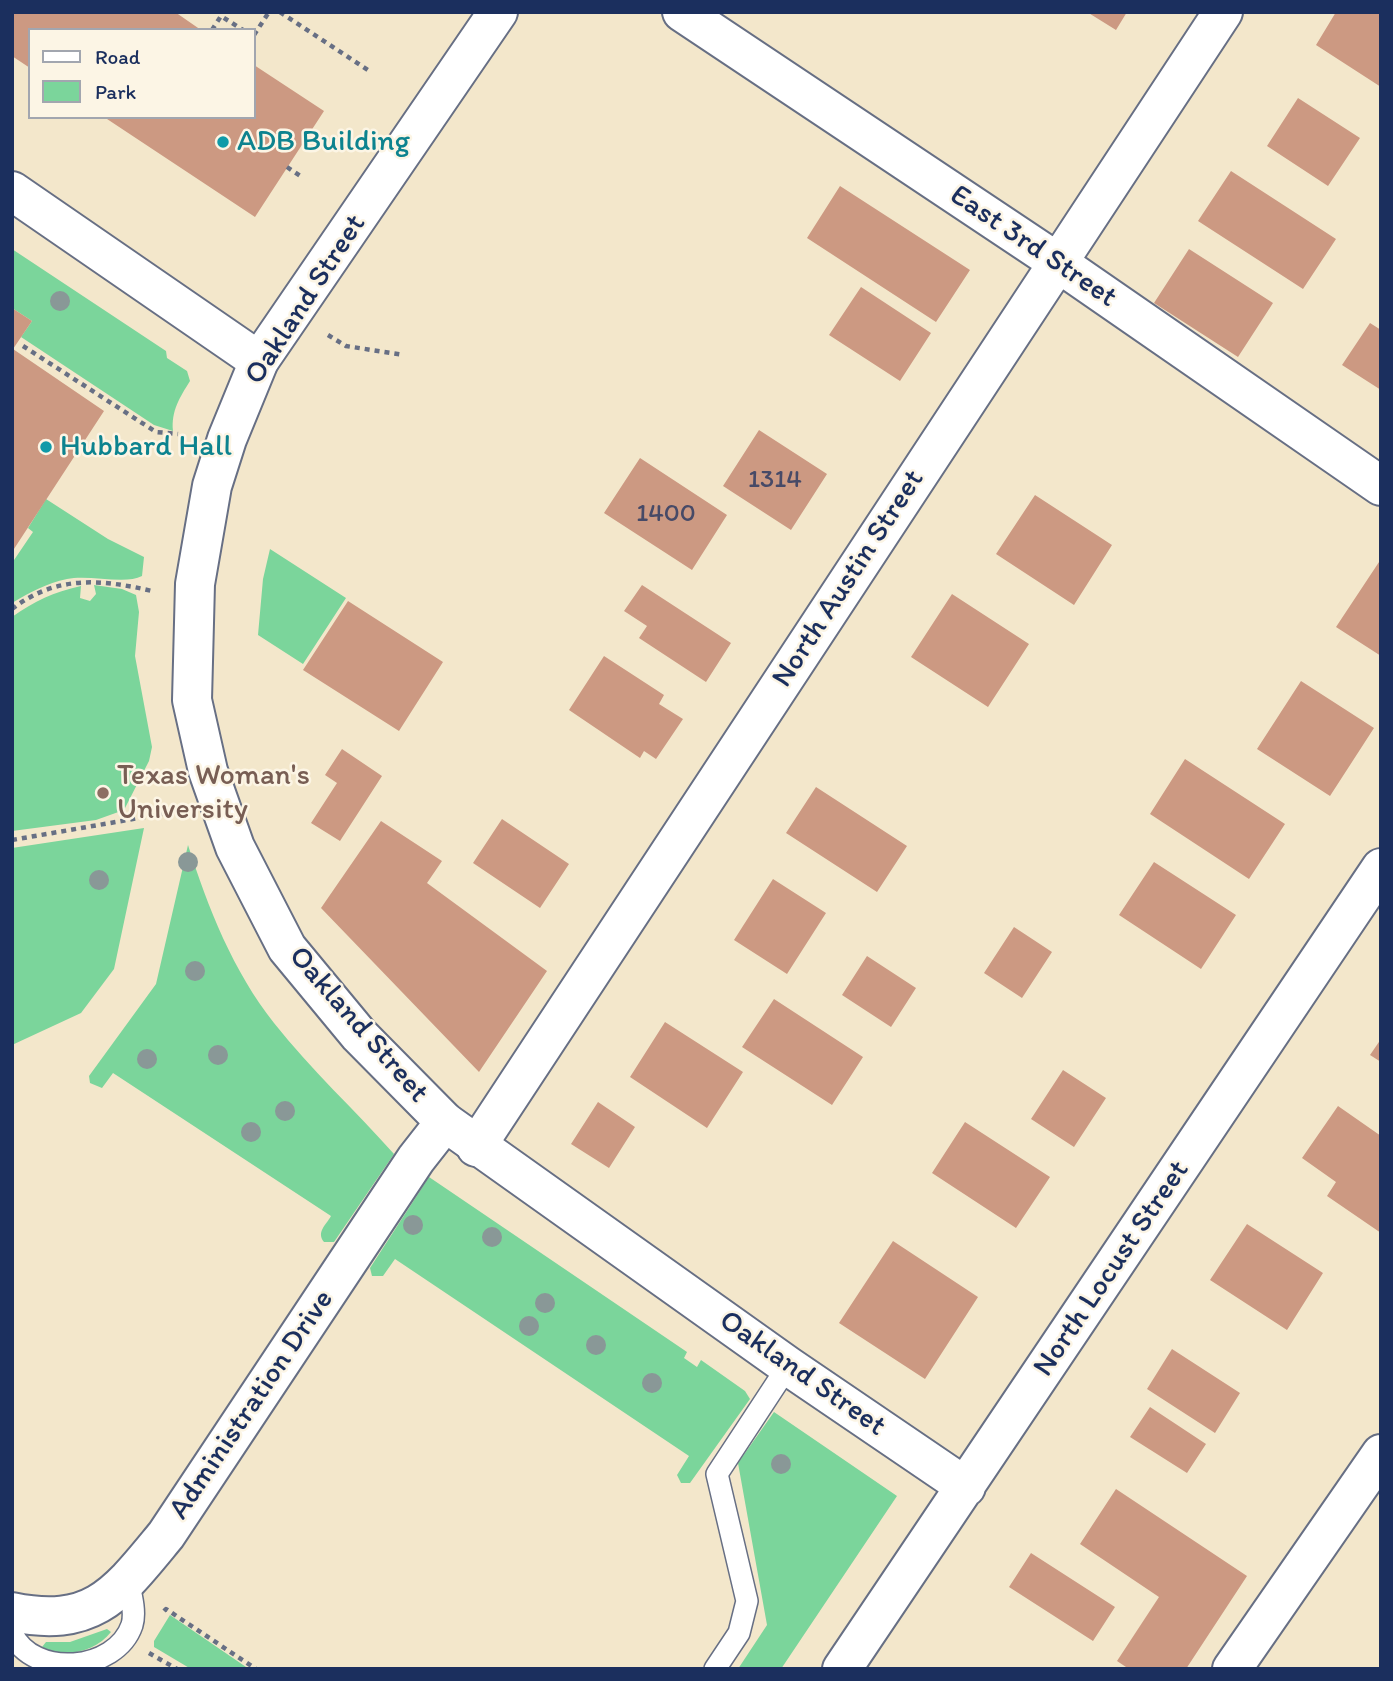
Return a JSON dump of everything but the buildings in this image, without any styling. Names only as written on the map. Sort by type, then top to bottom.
[{"type":"street","name":"Oakland Street","points":[[498,12],[259,361],[227,439],[212,486],[195,584],[192,701],[208,771],[234,847],[287,948],[359,1035],[445,1122],[476,1147],[788,1366],[967,1487]]},
{"type":"street","name":"East 3rd Street","points":[[682,12],[1057,261],[1381,486]]},
{"type":"street","name":"North Austin Street","points":[[476,1147],[1223,12]]},
{"type":"street","points":[[12,191],[259,361]]},
{"type":"street","name":"North Locust Street","points":[[842,1669],[1381,868]]},
{"type":"street","name":"Administration Drive","points":[[12,1612],[66,1617],[95,1607],[128,1581],[166,1535],[415,1159],[445,1122]]},
{"type":"street","points":[[1232,1669],[1381,1454]]},
{"type":"lane","points":[[715,1669],[739,1633],[747,1601],[717,1474],[788,1366]]},
{"type":"lane","points":[[12,1633],[17,1643],[43,1662],[68,1665],[96,1659],[115,1647],[132,1625],[132,1600],[128,1581]]},
{"type":"path","points":[[256,32],[269,12]]},
{"type":"path","points":[[280,12],[371,72]]},
{"type":"path","points":[[213,28],[221,16],[240,28]]},
{"type":"path","points":[[287,167],[302,177]]},
{"type":"path","points":[[328,335],[346,346],[404,355]]},
{"type":"path","points":[[23,345],[156,432],[178,434]]},
{"type":"path","points":[[12,609],[29,597],[67,583],[110,581],[152,591]]},
{"type":"path","points":[[12,840],[162,814]]},
{"type":"path","points":[[166,1609],[256,1669]]},
{"type":"path","points":[[142,1649],[177,1669]]},
{"type":"green space","points":[[12,249],[166,351],[167,358],[187,371],[190,381],[175,411],[173,431],[154,425],[21,337],[32,321],[12,308]]},
{"type":"green space","points":[[46,499],[108,539],[144,557],[142,576],[126,580],[67,579],[45,586],[12,603],[12,563],[33,532],[28,528]]},
{"type":"green space","points":[[270,549],[346,598],[303,664],[258,635],[263,579]]},
{"type":"green space","points":[[94,585],[122,589],[136,595],[139,612],[135,656],[152,747],[149,761],[124,810],[96,820],[12,831],[12,617],[45,598],[81,586],[80,598],[90,601],[96,594]]},
{"type":"green space","points":[[144,828],[114,969],[81,1013],[12,1045],[12,848]]},
{"type":"green space","points":[[188,845],[223,938],[259,1003],[303,1057],[394,1154],[334,1242],[324,1242],[321,1235],[331,1216],[113,1073],[102,1088],[90,1083],[89,1076],[156,984]]},
{"type":"green space","points":[[429,1177],[687,1352],[684,1358],[697,1367],[701,1360],[745,1391],[750,1399],[690,1483],[681,1483],[677,1475],[689,1456],[395,1259],[383,1276],[372,1276],[370,1268]]},
{"type":"green space","points":[[774,1412],[897,1496],[781,1669],[738,1669],[767,1625],[738,1463]]},
{"type":"green space","points":[[170,1615],[249,1669],[191,1669],[154,1647],[154,1641]]},
{"type":"green space","points":[[107,1629],[111,1632],[104,1639],[79,1652],[60,1653],[42,1647],[46,1642],[70,1642]]},
{"type":"place","name":"ADB Building","points":[[223,142]]},
{"type":"place","name":"Hubbard Hall","points":[[46,447]]},
{"type":"place","name":"Texas Woman's University","points":[[103,793]]}]
